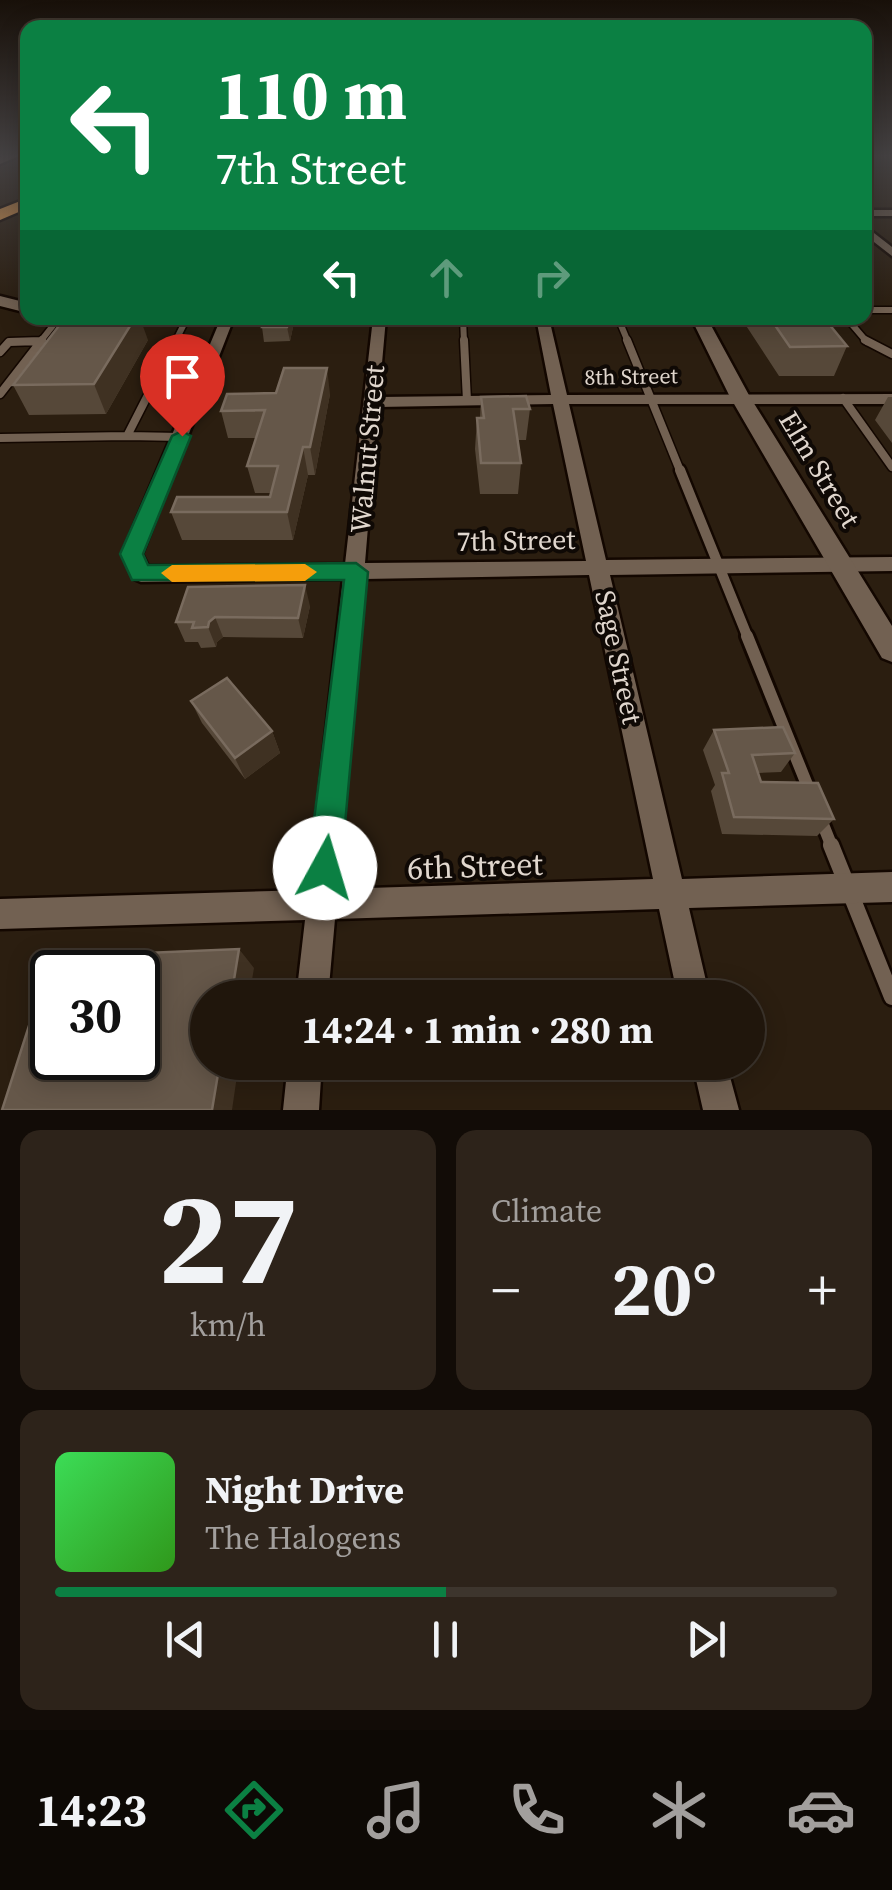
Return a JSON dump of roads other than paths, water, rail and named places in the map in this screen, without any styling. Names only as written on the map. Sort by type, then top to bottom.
[{"type":"street","points":[[872,234],[892,253]]},
{"type":"street","points":[[182,436],[224,325]]},
{"type":"street","name":"Walnut Street","points":[[314,980],[378,325]]},
{"type":"street","name":"Sage Street","points":[[544,325],[690,980]]},
{"type":"street","name":"Elm Street","points":[[703,325],[740,397],[892,650]]},
{"type":"street","name":"8th Street","points":[[370,402],[892,399]]},
{"type":"street","name":"7th Street","points":[[182,436],[132,554],[141,574],[892,564]]},
{"type":"street","name":"6th Street","points":[[0,914],[892,887]]},
{"type":"street","points":[[301,1110],[304,1080]]},
{"type":"street","points":[[714,1080],[721,1110]]},
{"type":"lane","points":[[0,394],[54,325]]},
{"type":"lane","points":[[127,436],[182,325]]},
{"type":"lane","points":[[463,325],[467,401]]},
{"type":"lane","points":[[621,325],[654,398],[892,997]]},
{"type":"lane","points":[[853,325],[868,345],[892,354]]},
{"type":"lane","points":[[0,352],[9,342],[41,341]]},
{"type":"lane","points":[[843,398],[892,466]]},
{"type":"lane","points":[[0,438],[182,436]]}]
